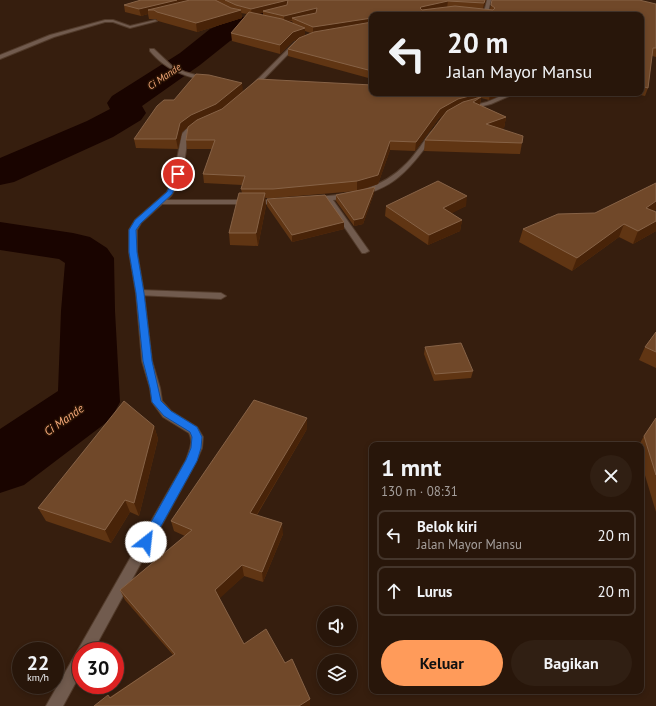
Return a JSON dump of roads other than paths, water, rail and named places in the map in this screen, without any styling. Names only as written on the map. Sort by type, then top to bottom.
[{"type":"street","points":[[488,12],[489,0]]},
{"type":"street","points":[[0,57],[52,36],[105,21],[130,27],[155,22]]},
{"type":"street","points":[[120,24],[127,22]]},
{"type":"street","points":[[245,91],[296,43],[302,41]]},
{"type":"street","points":[[152,50],[165,65],[179,73],[215,81]]},
{"type":"street","points":[[459,110],[489,103],[506,96]]},
{"type":"street","points":[[476,99],[489,103]]},
{"type":"street","points":[[90,642],[191,461],[196,448],[197,437],[193,430],[162,409],[157,402],[155,388],[147,361],[140,293],[133,252],[133,230],[138,222],[170,193],[178,174],[185,134],[195,126],[205,123]]},
{"type":"street","points":[[305,200],[358,194],[383,187],[396,178],[410,164],[437,126]]},
{"type":"street","points":[[328,198],[365,251]]},
{"type":"street","points":[[161,202],[290,201]]},
{"type":"street","points":[[140,293],[221,296]]},
{"type":"street","points":[[54,706],[72,674]]},
{"type":"waterway","name":"Ci Mande","points":[[0,173],[100,129],[129,113],[124,103],[190,59],[220,35],[243,25],[347,0]]},
{"type":"waterway","name":"Ci Mande","points":[[0,236],[73,247],[90,258],[88,311],[89,402],[0,465]]}]
